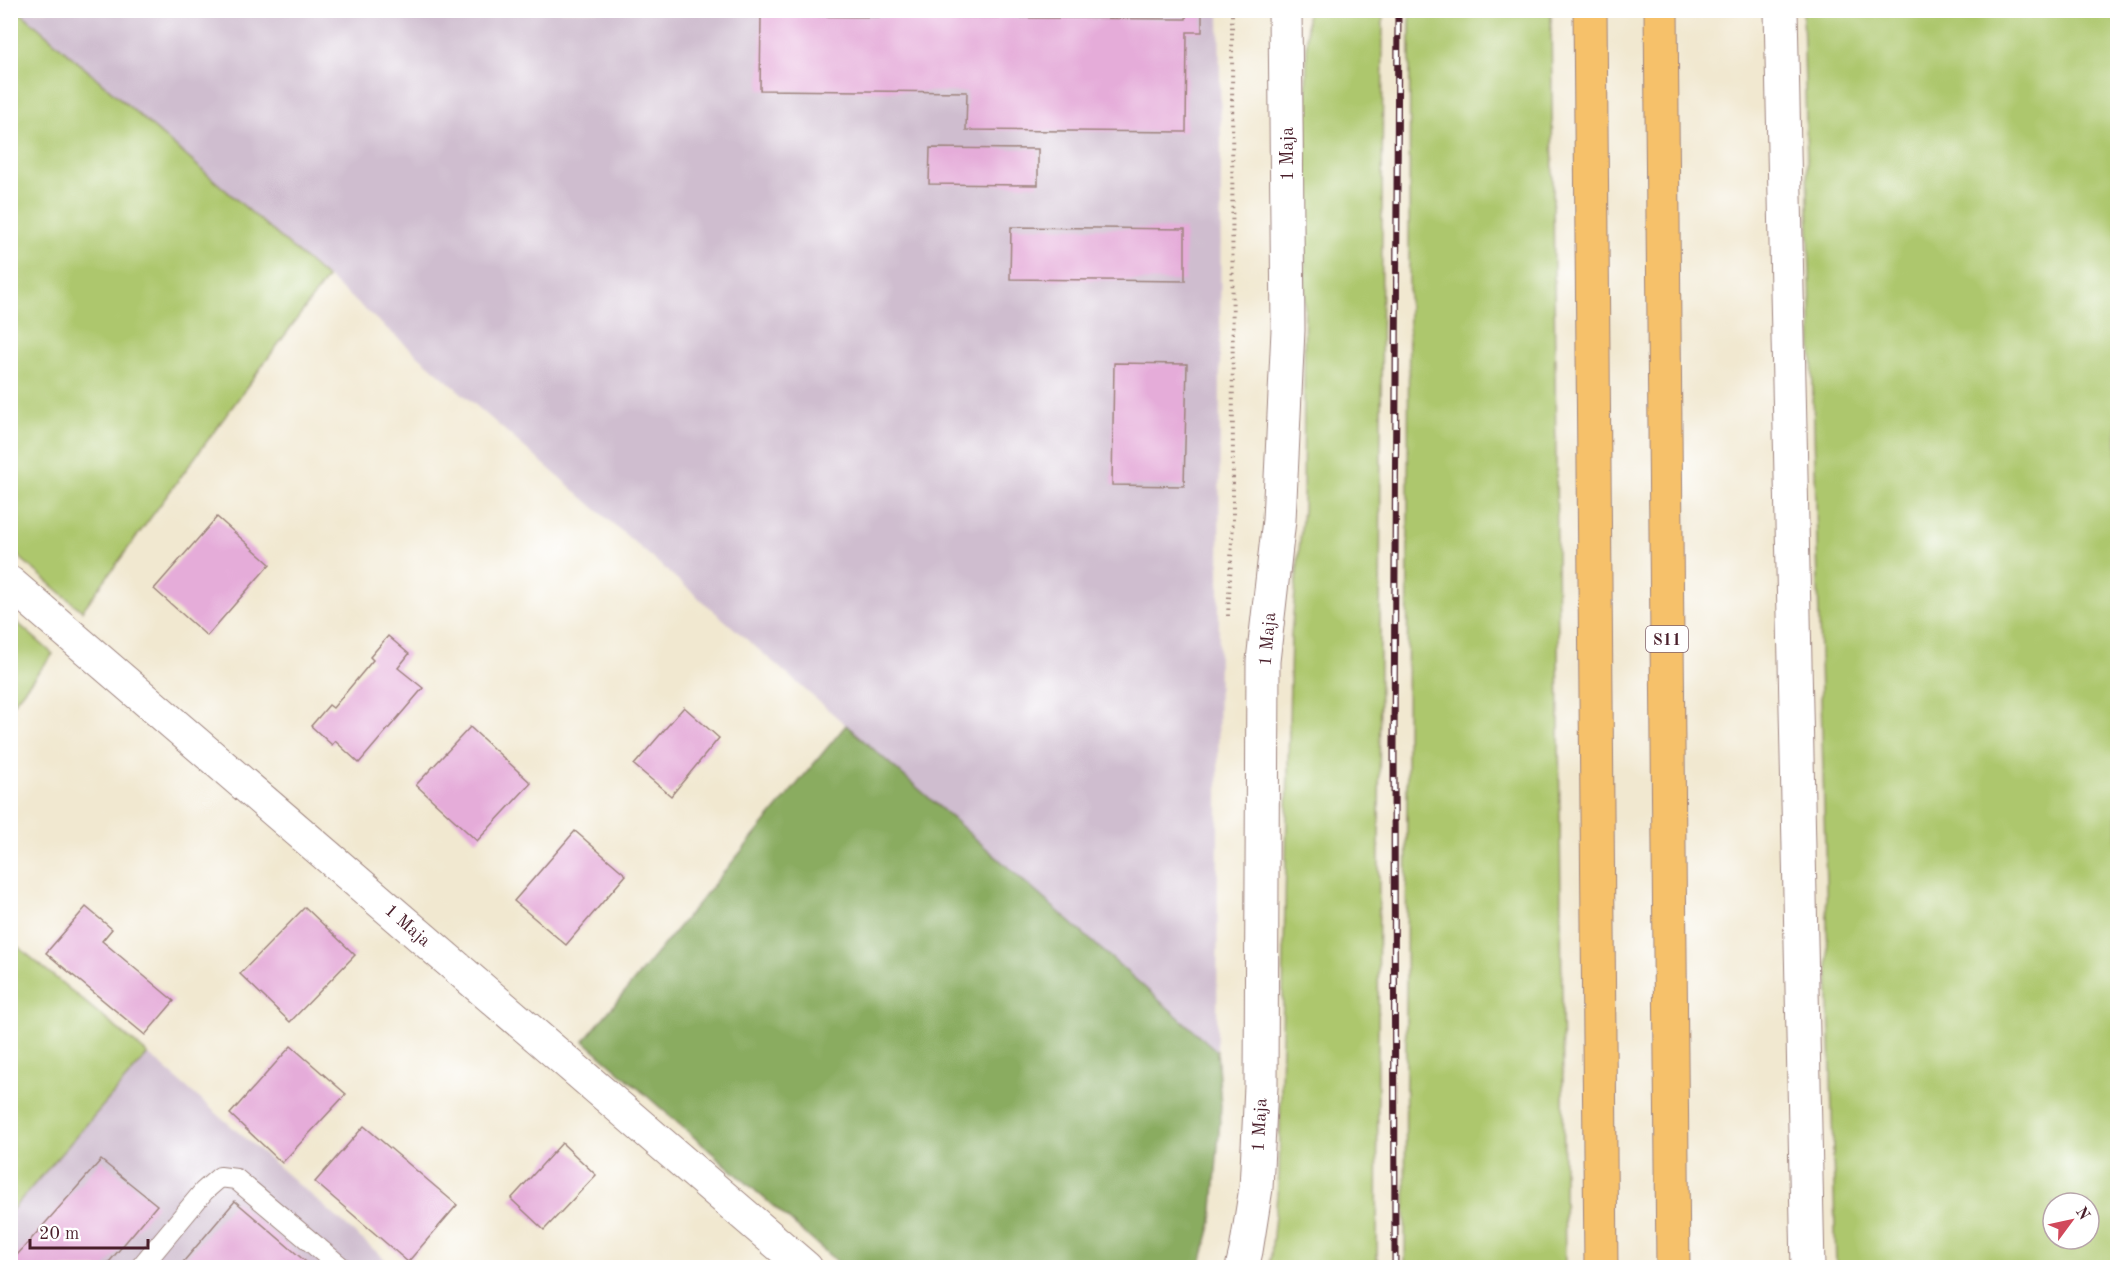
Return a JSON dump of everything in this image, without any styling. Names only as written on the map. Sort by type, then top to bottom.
[{"type":"highway","points":[[1590,10],[1601,1268]]},
{"type":"highway","name":"S11","points":[[1661,10],[1674,1268]]},
{"type":"street","name":"1 Maja","points":[[1242,1268],[1256,1188],[1260,1109],[1263,661],[1279,520],[1288,330],[1285,10]]},
{"type":"street","points":[[1781,10],[1808,1268]]},
{"type":"street","name":"1 Maja","points":[[10,583],[806,1268]]},
{"type":"lane","points":[[140,1268],[204,1191],[220,1178],[236,1179],[342,1268]]},
{"type":"path","points":[[1232,10],[1233,521]]},
{"type":"shaded area","points":[[19,11],[1219,11],[1221,143],[1217,1051],[846,725]]},
{"type":"shaded area","points":[[148,1054],[394,1267],[11,1268],[11,1211]]},
{"type":"green space","points":[[10,11],[19,11],[327,278],[82,611],[11,550]]},
{"type":"green space","points":[[1307,11],[1383,11],[1377,1267],[1268,1268],[1279,1175],[1291,635],[1303,509]]},
{"type":"green space","points":[[1410,11],[1551,11],[1565,1267],[1405,1267]]},
{"type":"green space","points":[[1803,11],[2117,11],[2117,1267],[1836,1267]]},
{"type":"green space","points":[[11,617],[53,654],[11,706]]},
{"type":"green space","points":[[846,725],[1217,1051],[1221,1106],[1212,1222],[1200,1267],[843,1267],[584,1041]]},
{"type":"green space","points":[[11,941],[148,1054],[11,1211]]},
{"type":"building","points":[[1187,11],[1202,12],[1202,32],[1187,32],[1186,132],[966,130],[967,92],[760,90],[761,16],[1186,19]]},
{"type":"building","points":[[930,148],[1038,149],[1038,185],[929,184]]},
{"type":"building","points":[[1011,227],[1185,229],[1185,281],[1010,279]]},
{"type":"building","points":[[1114,363],[1187,364],[1184,486],[1112,485]]},
{"type":"building","points":[[217,517],[270,564],[207,636],[154,589]]},
{"type":"building","points":[[388,636],[409,654],[398,668],[423,688],[359,763],[335,741],[332,745],[311,726],[329,705],[333,708],[373,660],[370,657]]},
{"type":"building","points":[[684,707],[719,738],[671,796],[634,765]]},
{"type":"building","points":[[470,727],[531,783],[477,841],[416,785]]},
{"type":"building","points":[[575,831],[626,875],[566,945],[514,901]]},
{"type":"building","points":[[86,907],[112,929],[102,941],[174,1001],[145,1035],[46,953]]},
{"type":"building","points":[[305,907],[355,955],[290,1022],[240,974]]},
{"type":"building","points":[[291,1046],[346,1094],[282,1163],[230,1114]]},
{"type":"building","points":[[364,1126],[457,1205],[408,1262],[315,1182]]},
{"type":"building","points":[[562,1143],[596,1175],[544,1230],[511,1199]]},
{"type":"building","points":[[101,1160],[157,1205],[104,1268],[10,1268],[10,1263]]},
{"type":"building","points":[[235,1201],[313,1268],[178,1268]]},
{"type":"railway","points":[[1395,1268],[1394,747],[1398,10]]}]
